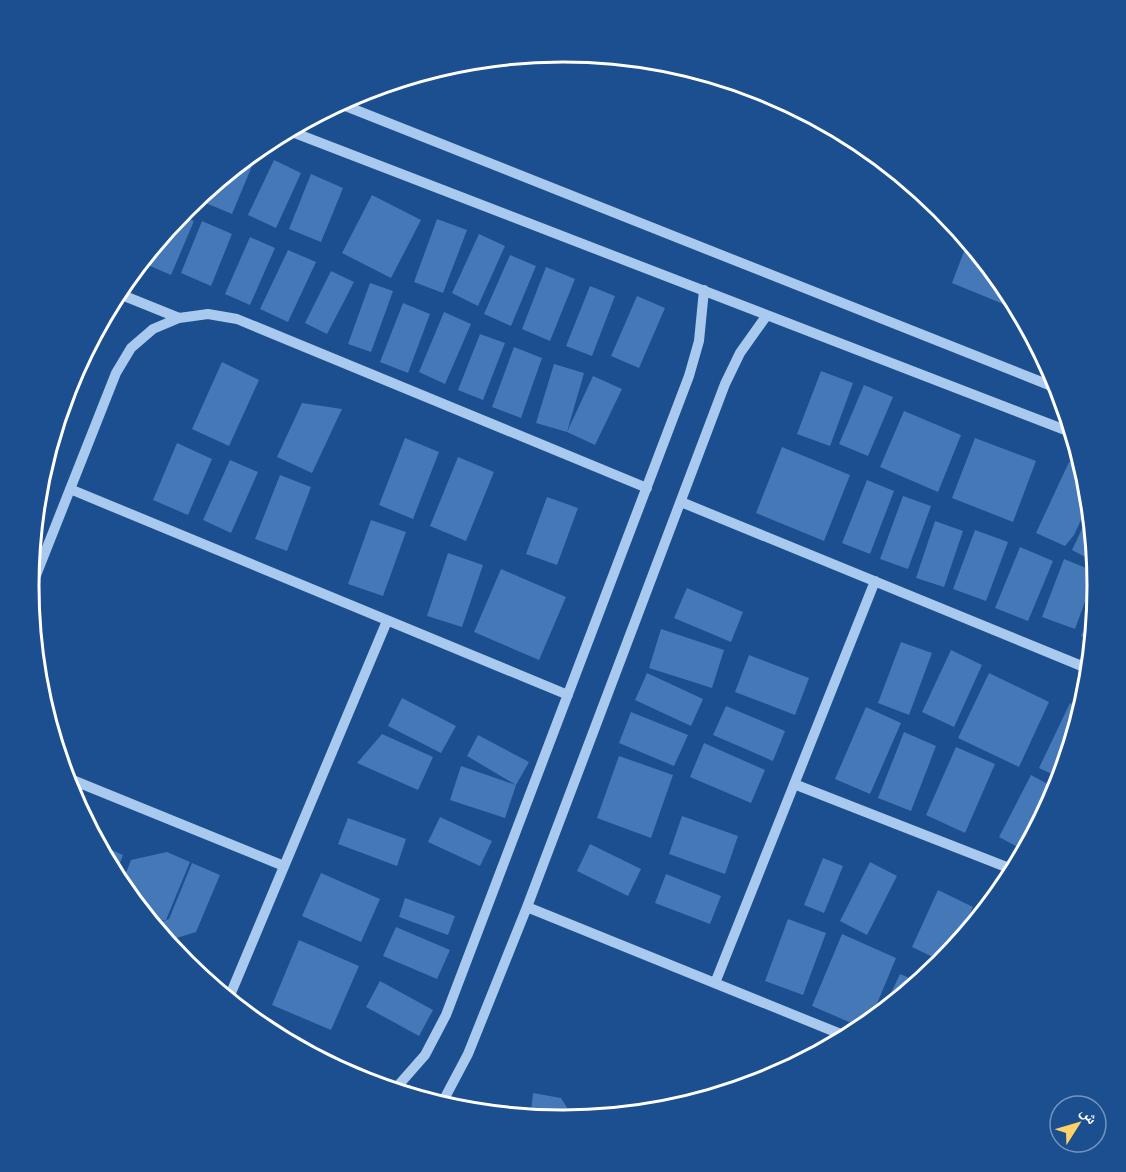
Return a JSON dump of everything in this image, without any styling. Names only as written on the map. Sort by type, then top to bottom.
[{"type":"street","points":[[352,106],[1047,384]]},
{"type":"street","points":[[298,134],[1063,429]]},
{"type":"street","points":[[398,1083],[425,1054],[446,1015],[695,358],[702,322],[704,290]]},
{"type":"street","points":[[126,297],[179,318]]},
{"type":"street","points":[[40,566],[116,373],[131,348],[153,329],[179,318],[208,314],[237,319],[647,488]]},
{"type":"street","points":[[446,1096],[468,1054],[527,907],[732,368],[767,315]]},
{"type":"street","points":[[70,489],[568,695]]},
{"type":"street","points":[[681,502],[1081,666]]},
{"type":"street","points":[[715,983],[875,581]]},
{"type":"street","points":[[232,991],[387,621]]},
{"type":"street","points":[[77,782],[284,866]]},
{"type":"street","points":[[794,784],[1005,867]]},
{"type":"street","points":[[527,907],[837,1033]]},
{"type":"building","points":[[274,160],[301,173],[276,228],[248,215]]},
{"type":"building","points":[[253,164],[232,214],[206,203]]},
{"type":"building","points":[[311,174],[343,188],[321,242],[289,229]]},
{"type":"building","points":[[372,195],[421,220],[391,278],[342,253]]},
{"type":"building","points":[[189,219],[194,221],[171,275],[148,265]]},
{"type":"building","points":[[437,219],[467,230],[443,293],[414,282]]},
{"type":"building","points":[[202,221],[232,234],[211,286],[181,273]]},
{"type":"building","points":[[479,234],[505,246],[478,306],[452,293]]},
{"type":"building","points":[[250,237],[275,248],[250,305],[225,294]]},
{"type":"building","points":[[288,250],[316,262],[288,322],[260,309]]},
{"type":"building","points":[[965,250],[1005,305],[952,283]]},
{"type":"building","points":[[510,255],[536,266],[511,326],[484,314]]},
{"type":"building","points":[[546,267],[575,279],[550,341],[522,329]]},
{"type":"building","points":[[331,271],[354,282],[327,334],[305,323]]},
{"type":"building","points":[[370,283],[393,291],[371,352],[348,344]]},
{"type":"building","points":[[590,286],[615,296],[592,356],[566,346]]},
{"type":"building","points":[[637,296],[665,308],[639,368],[611,356]]},
{"type":"building","points":[[403,303],[430,314],[408,373],[380,362]]},
{"type":"building","points":[[444,312],[471,324],[445,384],[419,372]]},
{"type":"building","points":[[480,334],[505,343],[483,400],[458,390]]},
{"type":"building","points":[[514,347],[542,358],[521,418],[492,407]]},
{"type":"building","points":[[222,362],[259,380],[229,446],[192,429]]},
{"type":"building","points":[[554,364],[584,373],[567,432],[536,423]]},
{"type":"building","points":[[821,371],[853,383],[830,446],[797,434]]},
{"type":"building","points":[[593,376],[622,389],[595,445],[567,432]]},
{"type":"building","points":[[864,385],[893,397],[868,456],[839,444]]},
{"type":"building","points":[[302,403],[342,409],[312,473],[277,457]]},
{"type":"building","points":[[904,411],[961,435],[938,492],[880,467]]},
{"type":"building","points":[[405,438],[439,452],[413,519],[379,505]]},
{"type":"building","points":[[975,438],[1036,461],[1013,522],[952,498]]},
{"type":"building","points":[[177,443],[212,459],[188,515],[153,500]]},
{"type":"building","points":[[782,447],[850,475],[824,541],[756,513]]},
{"type":"building","points":[[458,457],[494,472],[466,541],[430,526]]},
{"type":"building","points":[[230,460],[258,472],[231,533],[203,520]]},
{"type":"building","points":[[1069,462],[1072,463],[1083,516],[1074,535],[1065,546],[1036,533]]},
{"type":"building","points":[[280,475],[311,487],[287,551],[255,539]]},
{"type":"building","points":[[867,480],[894,491],[870,554],[842,543]]},
{"type":"building","points":[[903,496],[931,506],[908,569],[880,559]]},
{"type":"building","points":[[547,497],[578,508],[557,565],[526,554]]},
{"type":"building","points":[[371,520],[406,532],[383,596],[348,584]]},
{"type":"building","points":[[935,521],[963,531],[944,587],[916,578]]},
{"type":"building","points":[[1084,525],[1086,557],[1072,550]]},
{"type":"building","points":[[975,530],[1008,542],[986,601],[953,589]]},
{"type":"building","points":[[1020,547],[1053,561],[1028,621],[995,608]]},
{"type":"building","points":[[448,553],[483,565],[462,627],[427,616]]},
{"type":"building","points":[[1064,559],[1086,568],[1087,597],[1075,629],[1042,617]]},
{"type":"building","points":[[501,569],[566,597],[539,660],[474,632]]},
{"type":"building","points":[[687,588],[743,612],[731,642],[674,618]]},
{"type":"building","points":[[661,629],[724,650],[712,688],[649,668]]},
{"type":"building","points":[[901,642],[932,653],[909,715],[878,703]]},
{"type":"building","points":[[951,650],[982,665],[954,727],[922,712]]},
{"type":"building","points":[[749,655],[809,678],[795,715],[735,692]]},
{"type":"building","points":[[647,673],[703,699],[691,726],[635,700]]},
{"type":"building","points":[[989,673],[1049,702],[1019,767],[958,738]]},
{"type":"building","points":[[402,698],[456,726],[441,753],[388,726]]},
{"type":"building","points":[[1070,703],[1073,705],[1052,774],[1039,768]]},
{"type":"building","points":[[726,706],[785,731],[773,761],[713,735]]},
{"type":"building","points":[[866,707],[901,723],[870,794],[835,779]]},
{"type":"building","points":[[631,712],[688,735],[674,766],[619,743]]},
{"type":"building","points":[[904,732],[936,746],[911,811],[878,798]]},
{"type":"building","points":[[382,734],[433,757],[418,790],[357,763]]},
{"type":"building","points":[[478,735],[529,762],[516,785],[467,756]]},
{"type":"building","points":[[704,743],[765,770],[751,803],[690,777]]},
{"type":"building","points":[[956,747],[995,764],[965,833],[926,815]]},
{"type":"building","points":[[619,756],[673,775],[651,838],[597,818]]},
{"type":"building","points":[[461,766],[516,785],[505,818],[450,800]]},
{"type":"building","points":[[1031,775],[1048,784],[1018,847],[999,837]]},
{"type":"building","points":[[682,816],[738,836],[725,874],[669,854]]},
{"type":"building","points":[[440,817],[492,841],[480,866],[428,842]]},
{"type":"building","points":[[348,818],[406,839],[397,866],[338,844]]},
{"type":"building","points":[[590,844],[641,869],[628,896],[577,871]]},
{"type":"building","points":[[110,849],[123,855],[119,865]]},
{"type":"building","points":[[167,852],[190,862],[166,920],[160,921],[125,874],[131,860]]},
{"type":"building","points":[[823,858],[843,866],[824,913],[804,905]]},
{"type":"building","points":[[870,862],[897,876],[867,935],[840,921]]},
{"type":"building","points":[[192,863],[220,875],[196,932],[176,938],[161,922],[169,919]]},
{"type":"building","points":[[321,873],[380,899],[361,942],[302,916]]},
{"type":"building","points":[[666,874],[721,896],[710,924],[655,903]]},
{"type":"building","points":[[938,890],[973,907],[968,918],[934,957],[912,947]]},
{"type":"building","points":[[405,898],[455,916],[448,935],[399,917]]},
{"type":"building","points":[[788,919],[826,933],[803,995],[765,981]]},
{"type":"building","points":[[396,927],[450,950],[437,979],[383,956]]},
{"type":"building","points":[[842,934],[896,958],[876,1006],[852,1023],[812,1006]]},
{"type":"building","points":[[299,940],[359,966],[331,1030],[272,1005]]},
{"type":"building","points":[[900,974],[910,978],[908,980],[890,995]]},
{"type":"building","points":[[380,981],[433,1010],[419,1036],[366,1007]]},
{"type":"building","points":[[533,1093],[561,1098],[568,1110],[563,1110],[531,1109]]}]
